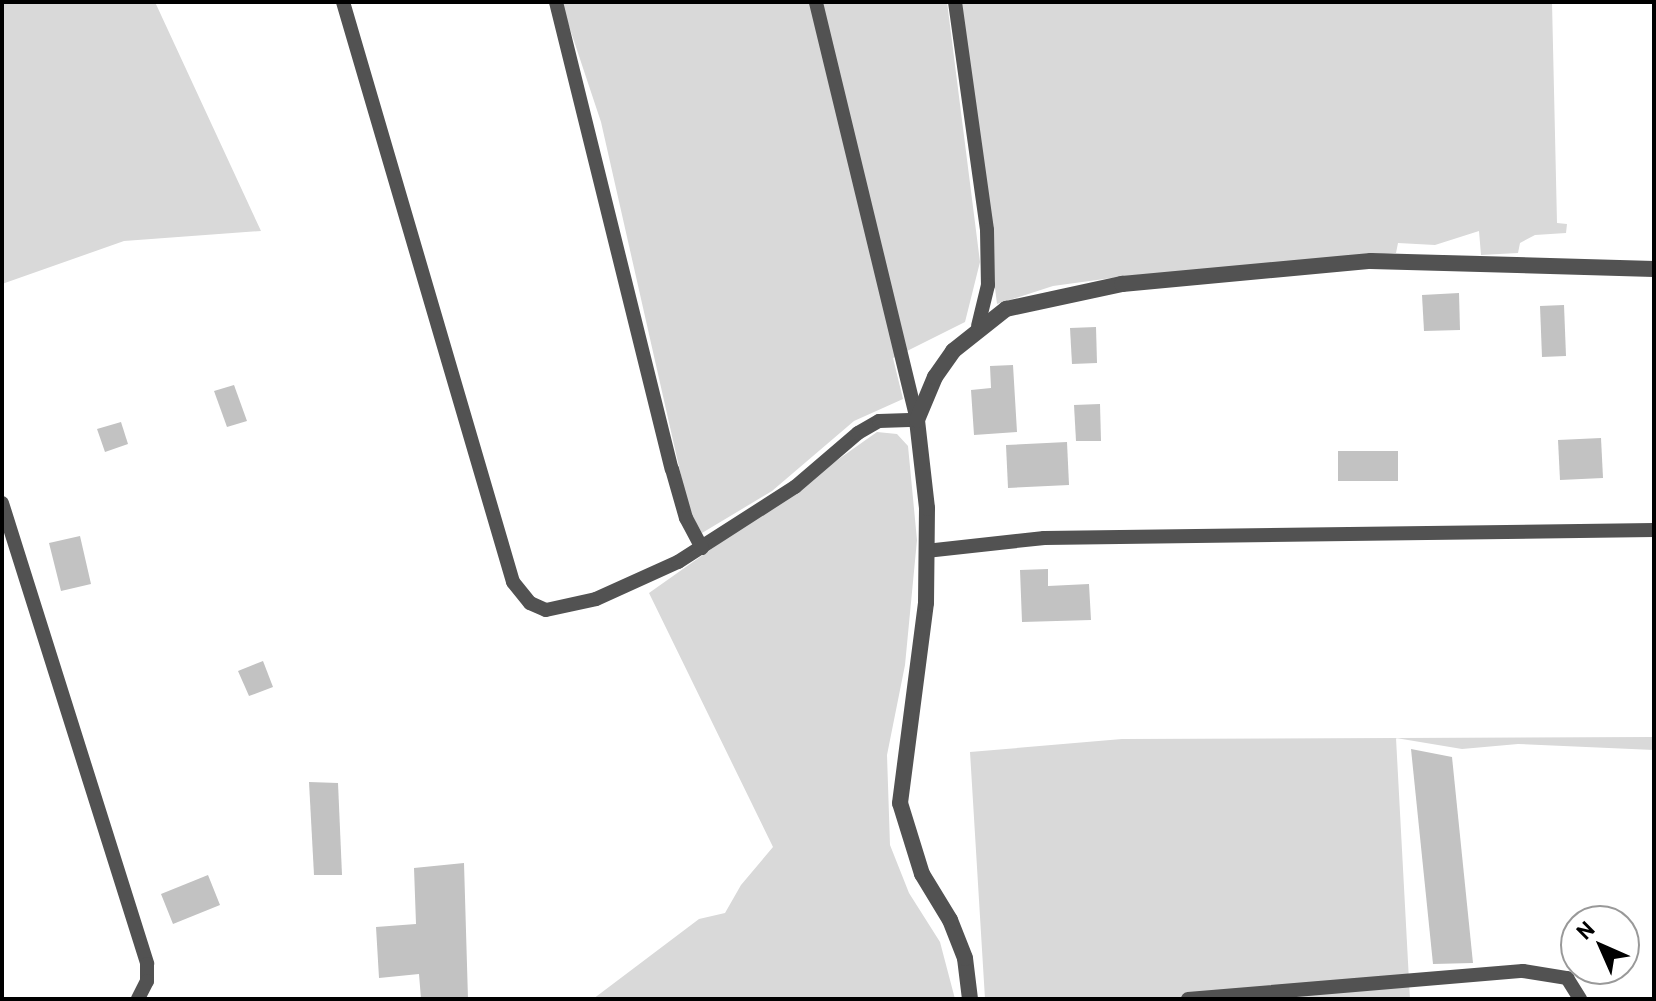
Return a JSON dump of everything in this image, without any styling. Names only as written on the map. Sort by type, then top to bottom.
[{"type":"street","points":[[970,999],[965,958],[950,920],[922,874],[900,803],[926,603],[926,551],[917,420],[935,377],[978,326],[1006,309],[1041,298],[1255,269],[1371,261],[1654,269]]},
{"type":"lane","points":[[343,2],[444,362],[519,593],[546,610],[567,609],[702,548],[795,487],[858,433],[879,421],[917,420],[816,2]]},
{"type":"lane","points":[[556,2],[672,469],[686,518],[702,548]]},
{"type":"lane","points":[[955,2],[987,230],[988,285],[978,326]]},
{"type":"lane","points":[[2,503],[147,964],[138,999]]},
{"type":"lane","points":[[926,551],[1044,538],[1654,530]]},
{"type":"lane","points":[[1188,999],[1523,971],[1567,978],[1580,999]]},
{"type":"shaded area","points":[[2,2],[155,2],[261,231],[124,241],[2,284]]},
{"type":"shaded area","points":[[561,2],[947,2],[980,262],[965,322],[893,358],[903,399],[854,421],[772,491],[702,533],[689,511],[601,122]]},
{"type":"shaded area","points":[[959,2],[1552,2],[1557,223],[1567,224],[1566,233],[1535,235],[1520,243],[1518,253],[1481,255],[1479,231],[1435,245],[1398,243],[1396,253],[1126,276],[1053,286],[997,304]]},
{"type":"shaded area","points":[[877,432],[897,434],[908,446],[917,540],[905,665],[887,755],[890,845],[909,893],[940,942],[955,999],[593,999],[699,919],[725,913],[741,885],[773,847],[649,593]]},
{"type":"shaded area","points":[[1654,737],[1654,750],[1518,744],[1462,749],[1396,738],[1410,999],[985,999],[970,752],[1122,739]]},
{"type":"building","points":[[1459,293],[1460,330],[1424,331],[1422,295]]},
{"type":"building","points":[[1564,305],[1566,356],[1542,357],[1540,306]]},
{"type":"building","points":[[1096,327],[1097,363],[1072,364],[1070,328]]},
{"type":"building","points":[[1013,365],[1017,432],[974,435],[971,390],[991,388],[990,366]]},
{"type":"building","points":[[234,385],[247,421],[227,427],[214,391]]},
{"type":"building","points":[[1100,404],[1101,441],[1076,441],[1074,405]]},
{"type":"building","points":[[121,422],[128,444],[105,452],[97,429]]},
{"type":"building","points":[[1601,438],[1603,478],[1560,480],[1558,440]]},
{"type":"building","points":[[1067,442],[1069,485],[1008,488],[1006,445]]},
{"type":"building","points":[[1338,451],[1398,451],[1398,481],[1338,481]]},
{"type":"building","points":[[80,536],[91,584],[61,591],[49,543]]},
{"type":"building","points":[[1048,569],[1048,586],[1089,584],[1091,620],[1022,622],[1020,570]]},
{"type":"building","points":[[263,661],[273,687],[249,696],[238,671]]},
{"type":"building","points":[[1411,749],[1452,757],[1473,963],[1433,964]]},
{"type":"building","points":[[309,782],[338,783],[342,875],[314,875]]},
{"type":"building","points":[[464,863],[468,999],[421,999],[419,974],[379,978],[376,927],[416,924],[414,868]]},
{"type":"building","points":[[208,875],[220,905],[173,924],[161,894]]}]
